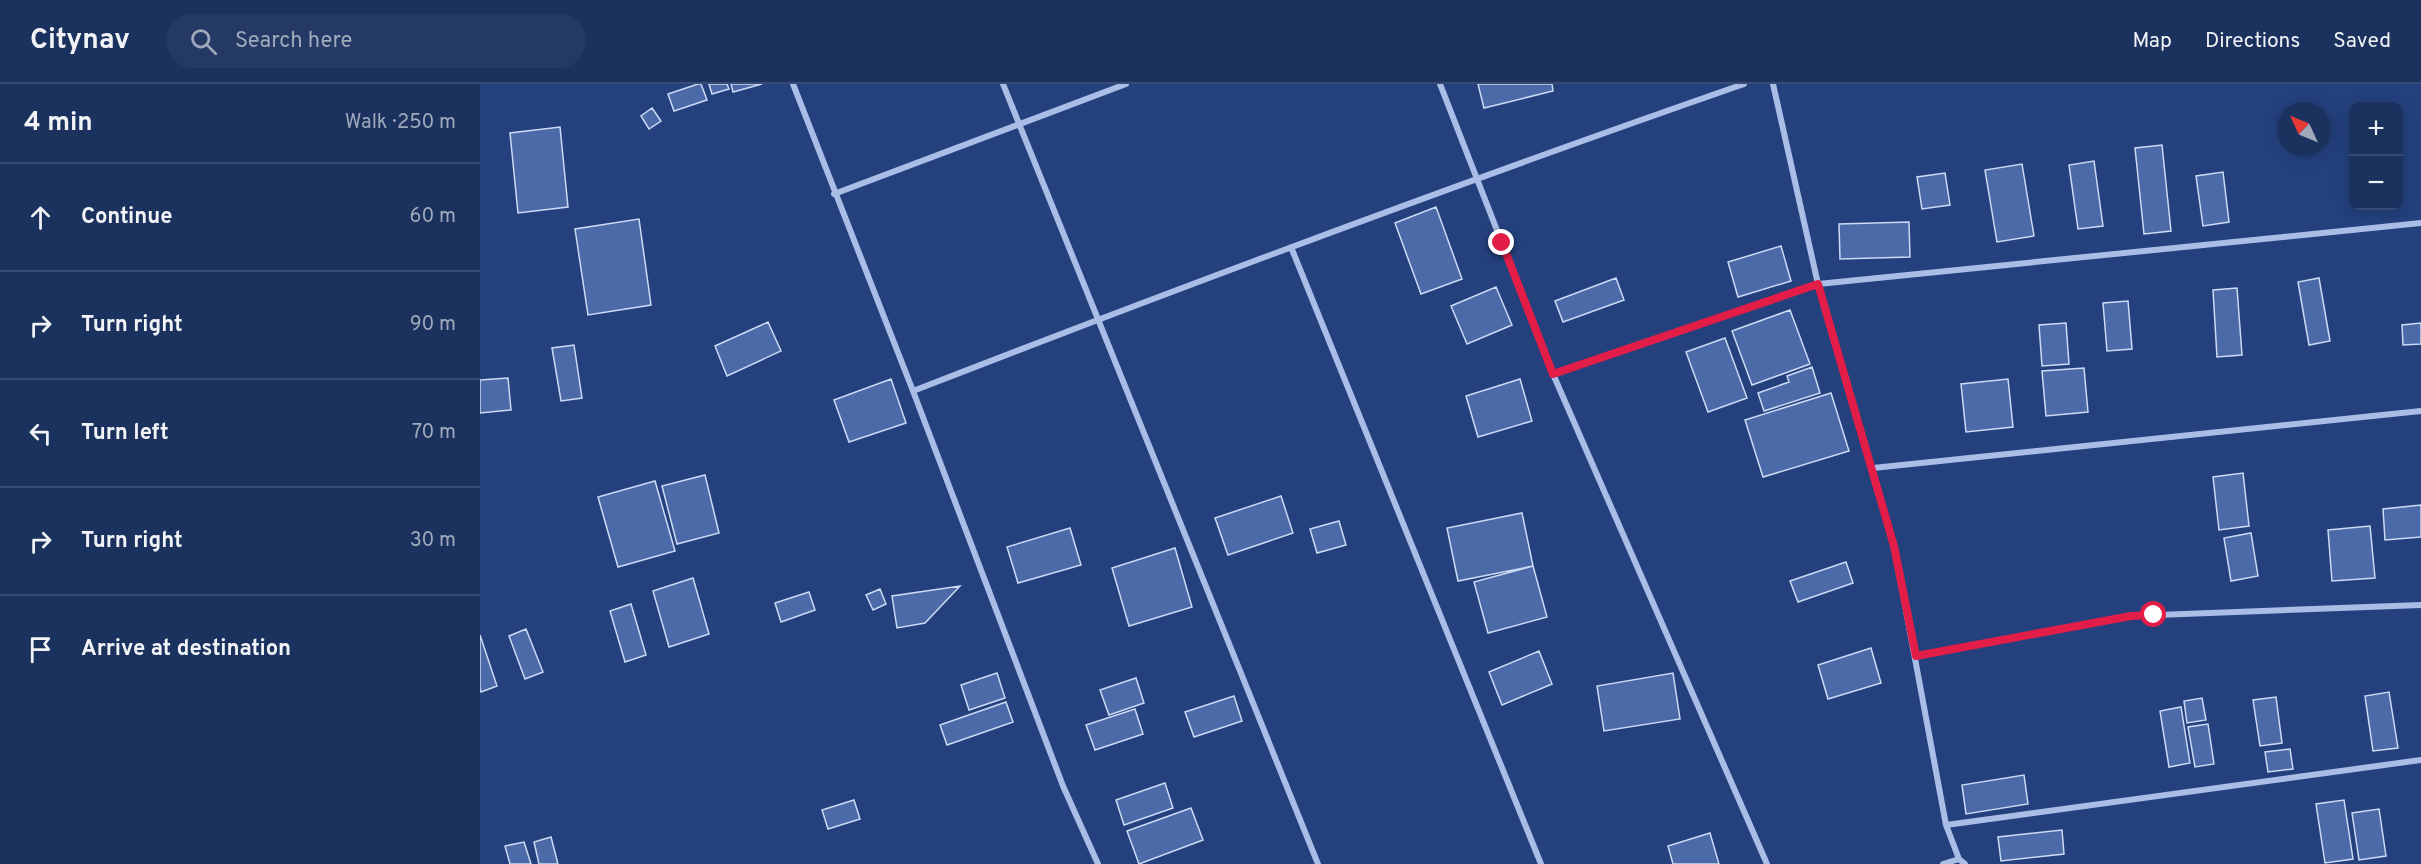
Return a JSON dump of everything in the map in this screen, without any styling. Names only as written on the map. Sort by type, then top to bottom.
[{"type":"street","points":[[793,84],[834,194],[914,391],[1063,786],[1098,864]]},
{"type":"street","points":[[1003,84],[1318,864]]},
{"type":"street","points":[[834,194],[1126,84]]},
{"type":"street","points":[[1440,84],[1553,374],[1767,864]]},
{"type":"street","points":[[914,391],[1098,319],[1477,177],[1744,84]]},
{"type":"street","points":[[1773,84],[1818,284],[1894,546],[1946,825],[1959,859],[1965,864]]},
{"type":"street","points":[[1553,374],[1818,284],[2421,223]]},
{"type":"street","points":[[1291,247],[1541,864]]},
{"type":"street","points":[[1873,468],[2421,411]]},
{"type":"street","points":[[1916,656],[2131,616],[2421,605]]},
{"type":"street","points":[[1946,825],[2421,760]]},
{"type":"street","points":[[1943,864],[1959,859]]},
{"type":"building","points":[[701,84],[707,100],[674,111],[668,94]]},
{"type":"building","points":[[709,84],[727,84],[729,89],[712,94]]},
{"type":"building","points":[[731,84],[762,84],[733,92]]},
{"type":"building","points":[[1478,84],[1552,84],[1553,91],[1484,108]]},
{"type":"building","points":[[652,108],[661,121],[649,129],[641,116]]},
{"type":"building","points":[[560,127],[568,207],[518,213],[510,133]]},
{"type":"building","points":[[2162,145],[2171,231],[2144,234],[2135,148]]},
{"type":"building","points":[[2094,161],[2103,226],[2078,229],[2069,165]]},
{"type":"building","points":[[2022,164],[2034,236],[1997,242],[1985,170]]},
{"type":"building","points":[[2223,172],[2229,222],[2203,226],[2196,176]]},
{"type":"building","points":[[1945,173],[1950,205],[1922,209],[1917,177]]},
{"type":"building","points":[[1436,207],[1462,279],[1421,294],[1395,223]]},
{"type":"building","points":[[639,219],[651,305],[588,315],[575,229]]},
{"type":"building","points":[[1909,222],[1910,257],[1840,259],[1839,224]]},
{"type":"building","points":[[1781,246],[1791,281],[1738,297],[1728,262]]},
{"type":"building","points":[[1616,278],[1624,300],[1563,322],[1555,301]]},
{"type":"building","points":[[2319,278],[2330,341],[2309,345],[2298,282]]},
{"type":"building","points":[[1496,287],[1512,325],[1467,344],[1451,306]]},
{"type":"building","points":[[2237,288],[2242,355],[2217,357],[2213,290]]},
{"type":"building","points":[[2128,301],[2132,349],[2107,351],[2103,303]]},
{"type":"building","points":[[1790,310],[1810,364],[1752,385],[1732,331]]},
{"type":"building","points":[[768,322],[781,351],[727,376],[715,346]]},
{"type":"building","points":[[2066,323],[2069,364],[2042,366],[2039,325]]},
{"type":"building","points":[[2421,323],[2421,344],[2403,345],[2402,325]]},
{"type":"building","points":[[1725,338],[1747,398],[1708,412],[1686,352]]},
{"type":"building","points":[[574,345],[582,398],[561,401],[552,348]]},
{"type":"building","points":[[1812,367],[1820,393],[1764,411],[1758,393],[1789,382],[1787,376]]},
{"type":"building","points":[[2084,368],[2088,412],[2046,416],[2042,371]]},
{"type":"building","points":[[508,378],[511,410],[480,413],[480,380]]},
{"type":"building","points":[[891,379],[906,423],[849,442],[834,400]]},
{"type":"building","points":[[1520,379],[1532,421],[1478,437],[1466,396]]},
{"type":"building","points":[[2008,379],[2013,427],[1966,432],[1961,384]]},
{"type":"building","points":[[1831,393],[1849,451],[1763,477],[1745,420]]},
{"type":"building","points":[[2243,473],[2249,526],[2219,530],[2213,477]]},
{"type":"building","points":[[705,475],[719,533],[677,544],[662,486]]},
{"type":"building","points":[[655,481],[675,551],[618,567],[598,497]]},
{"type":"building","points":[[1281,496],[1293,533],[1228,555],[1215,518]]},
{"type":"building","points":[[2421,505],[2421,537],[2385,540],[2383,509]]},
{"type":"building","points":[[1522,513],[1533,566],[1458,581],[1447,528]]},
{"type":"building","points":[[1339,521],[1346,545],[1317,553],[1310,529]]},
{"type":"building","points":[[2370,526],[2375,578],[2332,581],[2328,530]]},
{"type":"building","points":[[1070,528],[1081,565],[1018,583],[1007,547]]},
{"type":"building","points":[[2251,533],[2258,576],[2231,581],[2224,538]]},
{"type":"building","points":[[1175,548],[1192,607],[1129,626],[1112,568]]},
{"type":"building","points":[[1846,562],[1853,583],[1798,602],[1790,581]]},
{"type":"building","points":[[1533,566],[1547,617],[1488,633],[1474,582]]},
{"type":"building","points":[[693,578],[709,634],[669,647],[653,591]]},
{"type":"building","points":[[960,586],[925,623],[897,628],[892,596]]},
{"type":"building","points":[[880,589],[886,604],[873,610],[866,595]]},
{"type":"building","points":[[809,592],[815,610],[781,622],[775,603]]},
{"type":"building","points":[[631,604],[646,655],[625,662],[610,611]]},
{"type":"building","points":[[526,629],[543,672],[525,679],[509,636]]},
{"type":"building","points":[[480,635],[497,686],[481,692],[480,689]]},
{"type":"building","points":[[1871,648],[1881,683],[1828,699],[1818,665]]},
{"type":"building","points":[[1539,651],[1552,684],[1502,705],[1489,672]]},
{"type":"building","points":[[997,673],[1005,698],[969,710],[961,685]]},
{"type":"building","points":[[1673,673],[1680,719],[1604,731],[1597,686]]},
{"type":"building","points":[[1136,678],[1144,703],[1109,715],[1100,690]]},
{"type":"building","points":[[2389,692],[2398,748],[2373,751],[2365,696]]},
{"type":"building","points":[[1234,696],[1242,721],[1194,737],[1185,712]]},
{"type":"building","points":[[2276,697],[2282,743],[2260,746],[2253,700]]},
{"type":"building","points":[[2202,698],[2206,720],[2187,723],[2184,701]]},
{"type":"building","points":[[1006,702],[1013,722],[947,745],[940,725]]},
{"type":"building","points":[[2181,707],[2190,763],[2169,767],[2160,711]]},
{"type":"building","points":[[1135,709],[1143,734],[1095,750],[1086,725]]},
{"type":"building","points":[[2208,724],[2214,764],[2195,767],[2188,727]]},
{"type":"building","points":[[2290,749],[2293,769],[2268,772],[2265,752]]},
{"type":"building","points":[[2024,775],[2028,804],[1966,814],[1962,785]]},
{"type":"building","points":[[1165,783],[1173,808],[1124,825],[1116,800]]},
{"type":"building","points":[[854,800],[860,819],[828,829],[822,810]]},
{"type":"building","points":[[2344,800],[2353,859],[2325,863],[2316,804]]},
{"type":"building","points":[[1191,808],[1203,840],[1139,864],[1127,831]]},
{"type":"building","points":[[2379,809],[2386,856],[2359,860],[2352,813]]},
{"type":"building","points":[[2062,830],[2064,854],[2001,861],[1998,837]]},
{"type":"building","points":[[1710,833],[1719,864],[1673,864],[1668,846]]},
{"type":"building","points":[[551,837],[558,864],[539,864],[534,842]]},
{"type":"building","points":[[524,842],[531,864],[510,864],[505,846]]},
{"type":"route","points":[[1502,243],[1553,374],[1818,284],[1894,546],[1916,656],[2131,616],[2154,615]]}]
